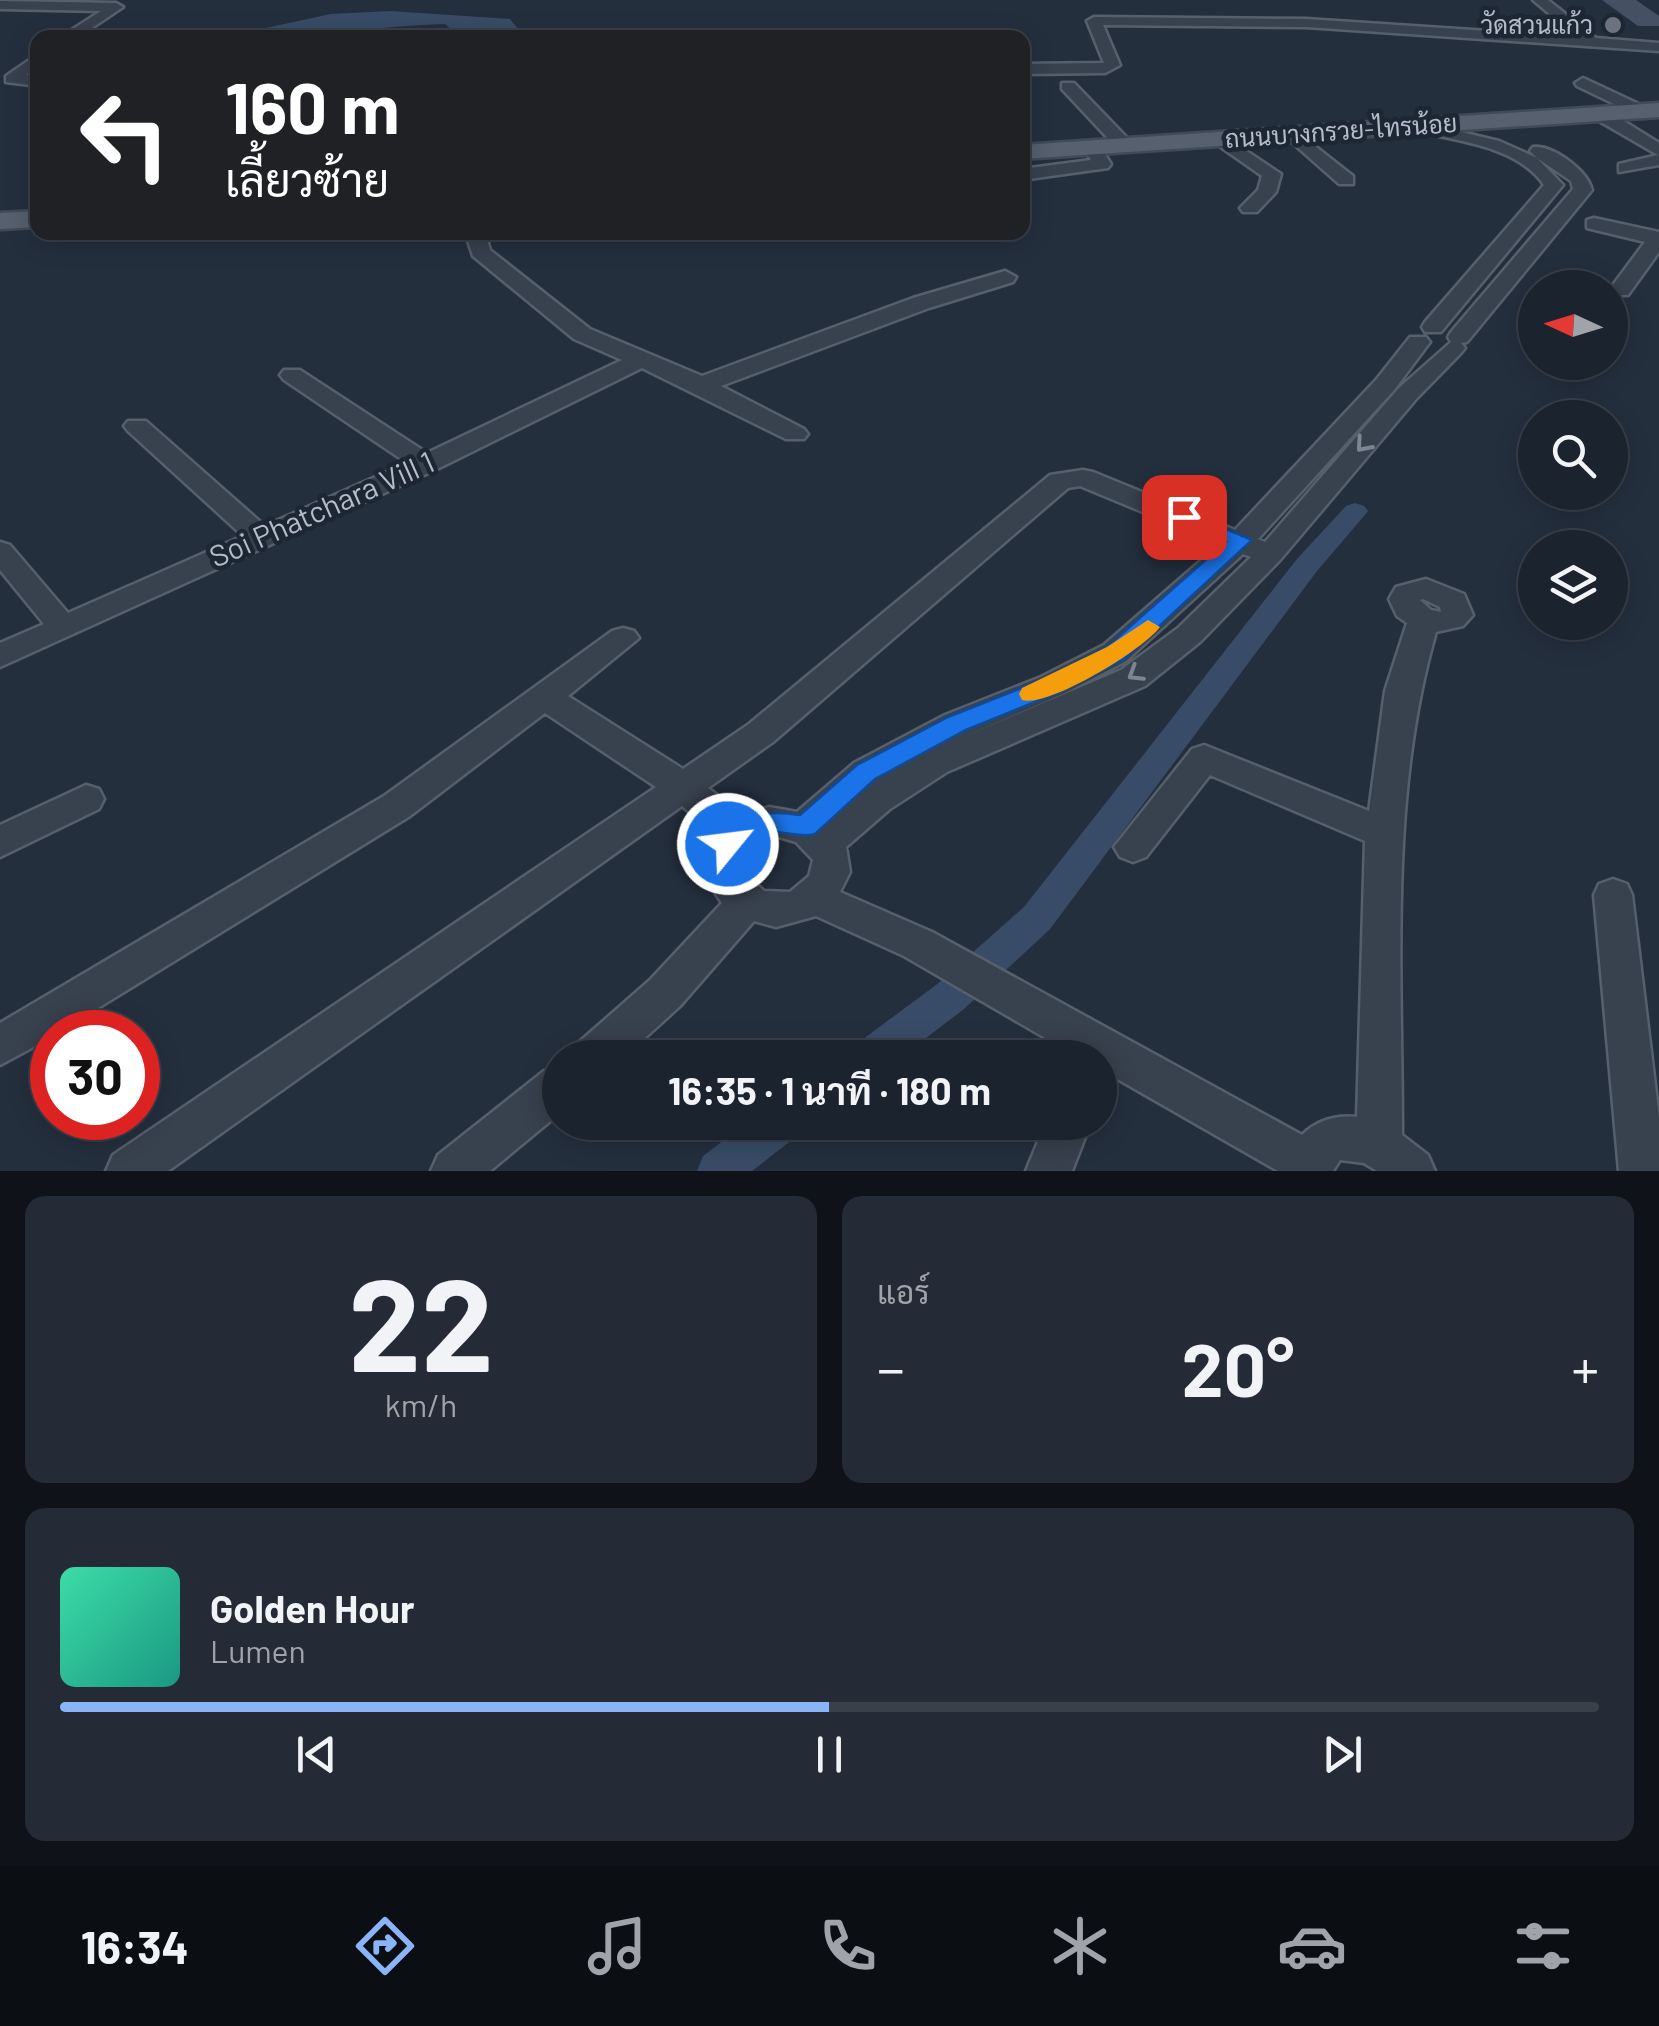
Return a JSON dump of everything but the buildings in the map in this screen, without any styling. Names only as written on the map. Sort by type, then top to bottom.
[{"type":"main road","name":"ถนนบางกรวย-ไทรน้อย","points":[[1030,152],[1650,111]]},
{"type":"main road","points":[[0,222],[30,220]]},
{"type":"street","points":[[34,6],[62,0]]},
{"type":"street","points":[[79,30],[131,0]]},
{"type":"street","points":[[1540,0],[1593,43]]},
{"type":"street","points":[[0,5],[116,7]]},
{"type":"street","points":[[1030,69],[1112,65],[1094,22],[1109,21],[1376,28],[1659,47]]},
{"type":"street","points":[[1519,51],[1566,42]]},
{"type":"street","points":[[30,64],[12,79],[30,80]]},
{"type":"street","points":[[1582,83],[1650,111]]},
{"type":"street","points":[[1068,86],[1124,146]]},
{"type":"street","points":[[1600,114],[1659,150]]},
{"type":"street","points":[[816,835],[832,870],[813,898],[784,908],[764,909],[746,903],[728,889],[721,859],[740,833],[769,821],[816,835],[935,763],[1133,678],[1189,635],[1256,547],[1441,338],[1515,270],[1582,190],[1580,179],[1495,121]]},
{"type":"street","points":[[1415,126],[1519,155],[1550,175],[1554,185],[1485,261],[1441,338]]},
{"type":"street","points":[[1630,132],[1659,130]]},
{"type":"street","points":[[1293,134],[1346,180]]},
{"type":"street","points":[[1221,139],[1272,174],[1267,192],[1250,208]]},
{"type":"street","points":[[1030,175],[1102,164],[1092,148]]},
{"type":"street","points":[[1519,155],[1542,154]]},
{"type":"street","points":[[1626,168],[1659,160]]},
{"type":"street","points":[[1534,207],[1563,214]]},
{"type":"street","points":[[1594,224],[1658,239],[1628,279]]},
{"type":"street","points":[[487,241],[582,334],[701,385],[795,434]]},
{"type":"street","points":[[1485,261],[1515,270]]},
{"type":"street","points":[[701,385],[921,303],[1005,277]]},
{"type":"street","name":"Soi Phatchara Vill 1","points":[[0,656],[426,464],[642,359]]},
{"type":"street","points":[[292,375],[426,464]]},
{"type":"street","points":[[137,426],[262,538]]},
{"type":"street","points":[[129,1171],[680,785],[761,733],[1060,480],[1084,478],[1256,547]]},
{"type":"street","points":[[0,551],[62,627]]},
{"type":"street","points":[[1117,1061],[1310,1168],[1320,1148],[1336,1139],[1356,1137],[1396,1157],[1384,833],[1402,690],[1424,619]]},
{"type":"street","points":[[0,1046],[397,806],[624,638]]},
{"type":"street","points":[[546,698],[680,785],[740,833]]},
{"type":"street","points":[[1134,847],[1204,758],[1384,833]]},
{"type":"street","points":[[0,842],[86,799]]},
{"type":"street","points":[[1614,895],[1642,1171]]},
{"type":"street","points":[[813,898],[918,944],[1044,1012],[1084,1040]]},
{"type":"street","points":[[612,1040],[665,993],[746,903]]},
{"type":"street","points":[[454,1171],[542,1100]]},
{"type":"street","points":[[1049,1171],[1062,1140]]},
{"type":"water","points":[[390,11],[510,19],[519,30],[452,30],[445,24],[361,30],[257,30],[331,14]]},
{"type":"waterway","points":[[893,1040],[950,997],[1037,918],[1307,565],[1355,511]]},
{"type":"waterway","points":[[718,1171],[758,1140]]},
{"type":"slow traffic","points":[[1031,694],[1115,653],[1148,627]]},
{"type":"place","name":"วัดสวนแก้ว","points":[[1613,25]]},
{"type":"route","points":[[728,844],[756,824],[788,821],[806,826],[866,772],[957,724],[1053,685],[1115,653],[1153,623],[1241,540],[1184,517]]}]
